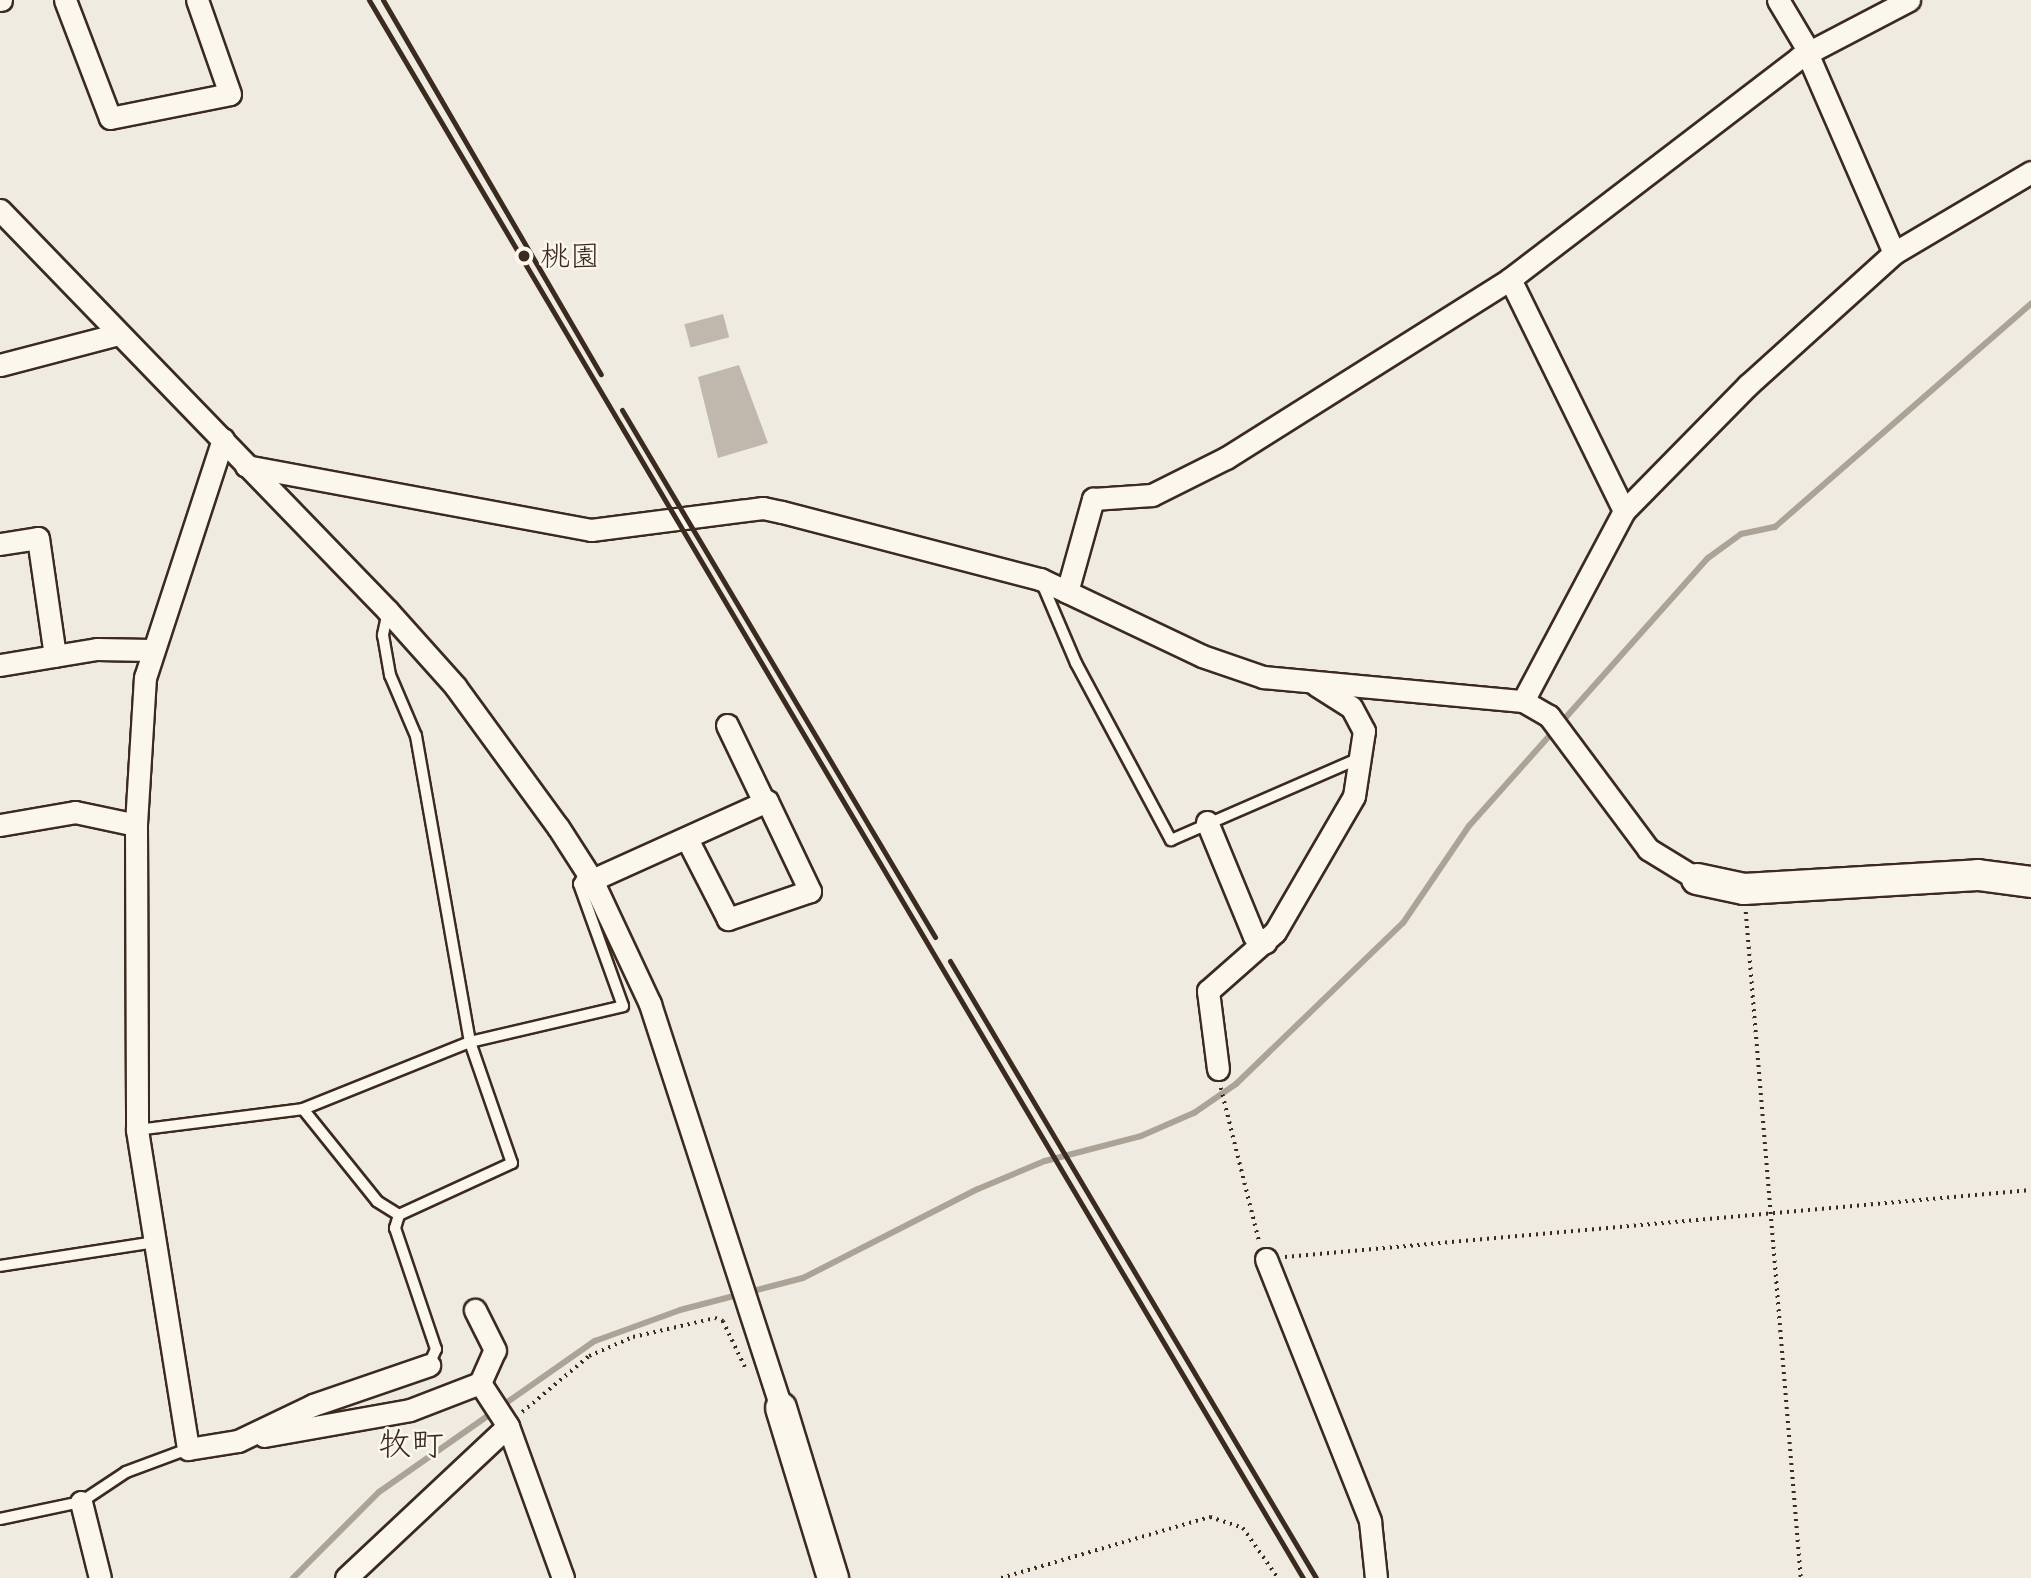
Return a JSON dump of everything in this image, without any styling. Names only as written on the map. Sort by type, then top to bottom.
[{"type":"street","points":[[65,0],[110,118],[230,94],[197,0]]},
{"type":"street","points":[[1778,0],[1808,53],[1894,253]]},
{"type":"street","points":[[1067,592],[1093,499],[1139,498],[1199,474],[1510,279],[1808,53],[1909,0]]},
{"type":"street","points":[[1523,701],[1624,511],[1748,385],[1894,253],[2031,172]]},
{"type":"street","points":[[0,210],[388,611],[455,686],[589,875],[650,1004],[833,1578]]},
{"type":"street","points":[[1510,279],[1624,511]]},
{"type":"street","points":[[0,365],[118,334]]},
{"type":"street","points":[[223,439],[151,650],[136,825],[137,1130],[188,1449],[410,1410],[482,1385]]},
{"type":"street","points":[[246,466],[591,530],[763,508],[1040,579],[1240,671],[1316,685],[1523,701],[1549,716],[1648,849],[1697,878],[1744,889],[1978,876],[2031,882]]},
{"type":"street","points":[[0,544],[38,538],[55,656]]},
{"type":"street","points":[[0,665],[55,656],[151,650]]},
{"type":"street","points":[[1218,1069],[1208,991],[1265,942],[1354,796],[1367,741],[1351,707],[1316,685]]},
{"type":"street","points":[[687,839],[728,919],[810,891],[727,725]]},
{"type":"street","points":[[589,875],[687,839],[764,802]]},
{"type":"street","points":[[0,825],[75,812],[136,825]]},
{"type":"street","points":[[1208,822],[1254,936],[1265,942]]},
{"type":"street","points":[[1266,1259],[1370,1521],[1376,1578]]},
{"type":"street","points":[[475,1310],[495,1350],[482,1385]]},
{"type":"street","points":[[238,1441],[313,1405],[429,1365]]},
{"type":"street","points":[[482,1385],[505,1423],[563,1578]]},
{"type":"street","points":[[346,1578],[505,1423]]},
{"type":"street","points":[[80,1502],[100,1578]]},
{"type":"lane","points":[[1040,579],[1076,663],[1171,840],[1208,822],[1256,807],[1364,756]]},
{"type":"lane","points":[[388,611],[383,635],[390,675],[416,736],[470,1042],[512,1163],[399,1215],[395,1228],[436,1349],[429,1365]]},
{"type":"lane","points":[[137,1130],[303,1109],[470,1042],[623,1006],[579,884],[589,875]]},
{"type":"lane","points":[[303,1109],[377,1201],[399,1215]]},
{"type":"lane","points":[[0,1266],[155,1242]]},
{"type":"lane","points":[[0,1519],[80,1502],[127,1472],[188,1449]]},
{"type":"path","points":[[1744,889],[1801,1578]]},
{"type":"path","points":[[1224,1111],[1266,1259],[2031,1190]]},
{"type":"path","points":[[505,1423],[589,1356],[633,1337],[715,1318],[723,1321],[752,1378]]},
{"type":"path","points":[[1002,1578],[1210,1517],[1243,1528],[1278,1578]]},
{"type":"building","points":[[723,314],[729,337],[691,348],[684,324]]},
{"type":"building","points":[[739,365],[768,443],[718,458],[698,377]]},
{"type":"waterway","points":[[293,1578],[379,1492],[595,1341],[680,1310],[803,1278],[978,1189],[1045,1161],[1141,1136],[1194,1113],[1236,1084],[1403,923],[1469,826],[1708,558],[1741,534],[1775,527],[2031,304]]},
{"type":"railway","points":[[369,0],[1303,1578]]},
{"type":"railway","points":[[383,0],[601,374]]},
{"type":"railway","points":[[622,410],[935,937]]},
{"type":"railway","points":[[950,961],[1316,1578]]},
{"type":"place","name":"桃園","points":[[524,256]]},
{"type":"district","name":"牧町","points":[[411,1444]]}]
